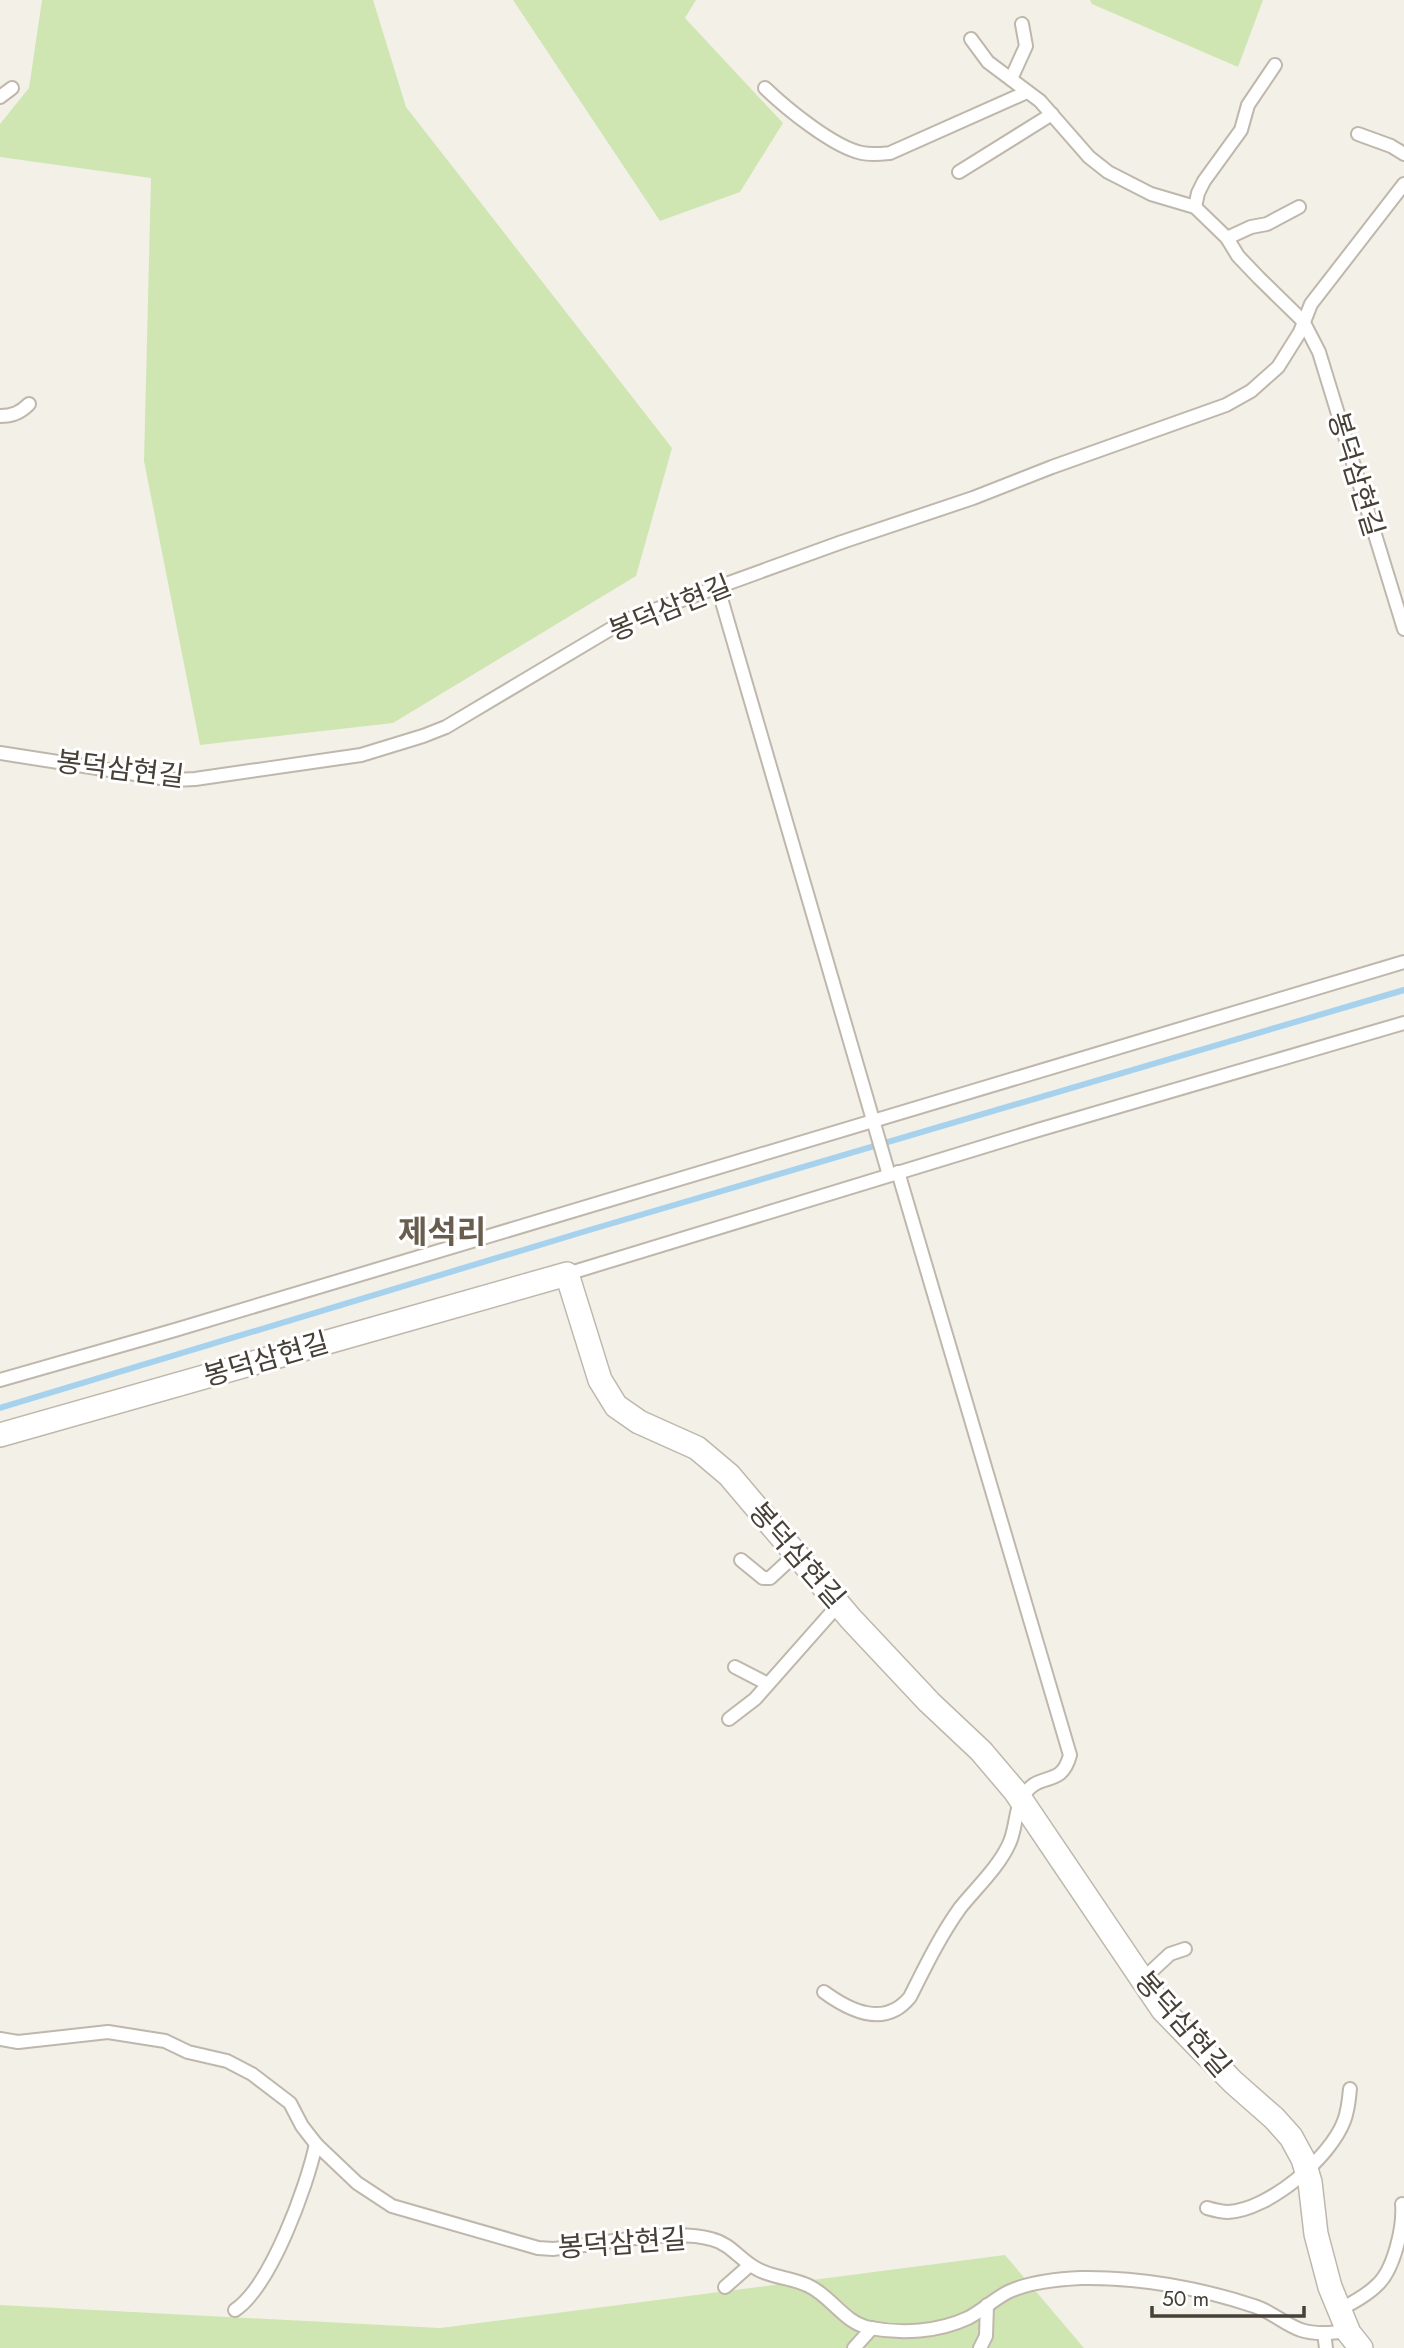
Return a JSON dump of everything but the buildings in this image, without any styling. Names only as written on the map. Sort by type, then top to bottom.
[{"type":"street","name":"봉덕삼현길","points":[[0,1435],[567,1274],[600,1380],[616,1406],[639,1422],[697,1448],[729,1475],[839,1604],[929,1702],[981,1751],[1021,1800],[1163,2010],[1291,2137],[1303,2159],[1310,2182],[1316,2234],[1330,2287],[1349,2330]]},
{"type":"lane","points":[[1012,79],[1026,46],[1022,24]]},
{"type":"lane","name":"봉덕삼현길","points":[[971,39],[988,62],[1041,101],[1089,157],[1108,172],[1151,194],[1195,207],[1227,238],[1238,256],[1303,321],[1319,352],[1404,629]]},
{"type":"lane","points":[[1195,207],[1204,181],[1241,130],[1248,105],[1275,65]]},
{"type":"lane","points":[[0,97],[12,88]]},
{"type":"lane","points":[[765,88],[808,124],[853,151],[875,155],[901,148],[1027,92]]},
{"type":"lane","points":[[959,172],[1052,114]]},
{"type":"lane","points":[[1358,134],[1384,143],[1404,154]]},
{"type":"lane","name":"봉덕삼현길","points":[[0,753],[174,780],[214,777],[361,755],[446,727],[624,621],[973,498],[1226,405],[1251,391],[1278,367],[1292,346],[1311,304],[1404,184]]},
{"type":"lane","points":[[1227,238],[1251,227],[1267,224],[1299,207]]},
{"type":"lane","points":[[0,416],[10,416],[22,411],[29,404]]},
{"type":"lane","points":[[718,588],[884,1159],[893,1174],[1070,1755],[1068,1766],[1061,1774],[1031,1785],[1021,1800],[1009,1845],[937,1943],[904,2005],[889,2012],[871,2014],[855,2011],[824,1992]]},
{"type":"lane","points":[[0,1380],[874,1125],[1404,962]]},
{"type":"lane","points":[[567,1274],[893,1174],[1404,1023]]},
{"type":"lane","points":[[741,1560],[762,1578],[770,1578],[796,1554]]},
{"type":"lane","points":[[729,1719],[755,1699],[839,1604]]},
{"type":"lane","points":[[735,1667],[768,1684]]},
{"type":"lane","points":[[1142,1980],[1170,1954],[1185,1950]]},
{"type":"lane","name":"봉덕삼현길","points":[[0,2039],[18,2042],[108,2032],[165,2041],[188,2052],[227,2061],[252,2074],[290,2103],[302,2126],[316,2144],[357,2183],[392,2206],[509,2241],[553,2249],[662,2236],[711,2238],[727,2244],[761,2272],[794,2279],[814,2288],[852,2321],[872,2328],[900,2331],[949,2325],[969,2317],[1011,2290],[1056,2280],[1082,2278],[1199,2290],[1256,2307],[1299,2329],[1324,2333],[1349,2330]]},
{"type":"lane","points":[[1207,2208],[1230,2212],[1254,2206],[1282,2190],[1306,2171],[1326,2149],[1344,2122],[1350,2089]]},
{"type":"lane","points":[[234,2310],[250,2298],[273,2258],[299,2205],[316,2144]]},
{"type":"lane","points":[[1349,2330],[1386,2275],[1399,2236],[1402,2204]]},
{"type":"lane","points":[[725,2287],[750,2265]]},
{"type":"lane","points":[[980,2348],[986,2336],[987,2305]]},
{"type":"lane","points":[[854,2348],[872,2328]]},
{"type":"lane","points":[[1324,2333],[1326,2348]]},
{"type":"green space","points":[[42,0],[373,0],[406,107],[672,448],[636,576],[393,723],[200,745],[144,461],[151,178],[0,157],[0,124],[29,88]]},
{"type":"green space","points":[[513,0],[696,0],[685,18],[783,123],[740,192],[660,221]]},
{"type":"green space","points":[[1090,0],[1263,0],[1238,67],[1092,4]]},
{"type":"green space","points":[[1005,2255],[1084,2348],[0,2348],[0,2305],[440,2328]]},
{"type":"waterway","points":[[0,1408],[586,1231],[1404,990]]},
{"type":"district","name":"제석리","points":[[442,1232]]}]
